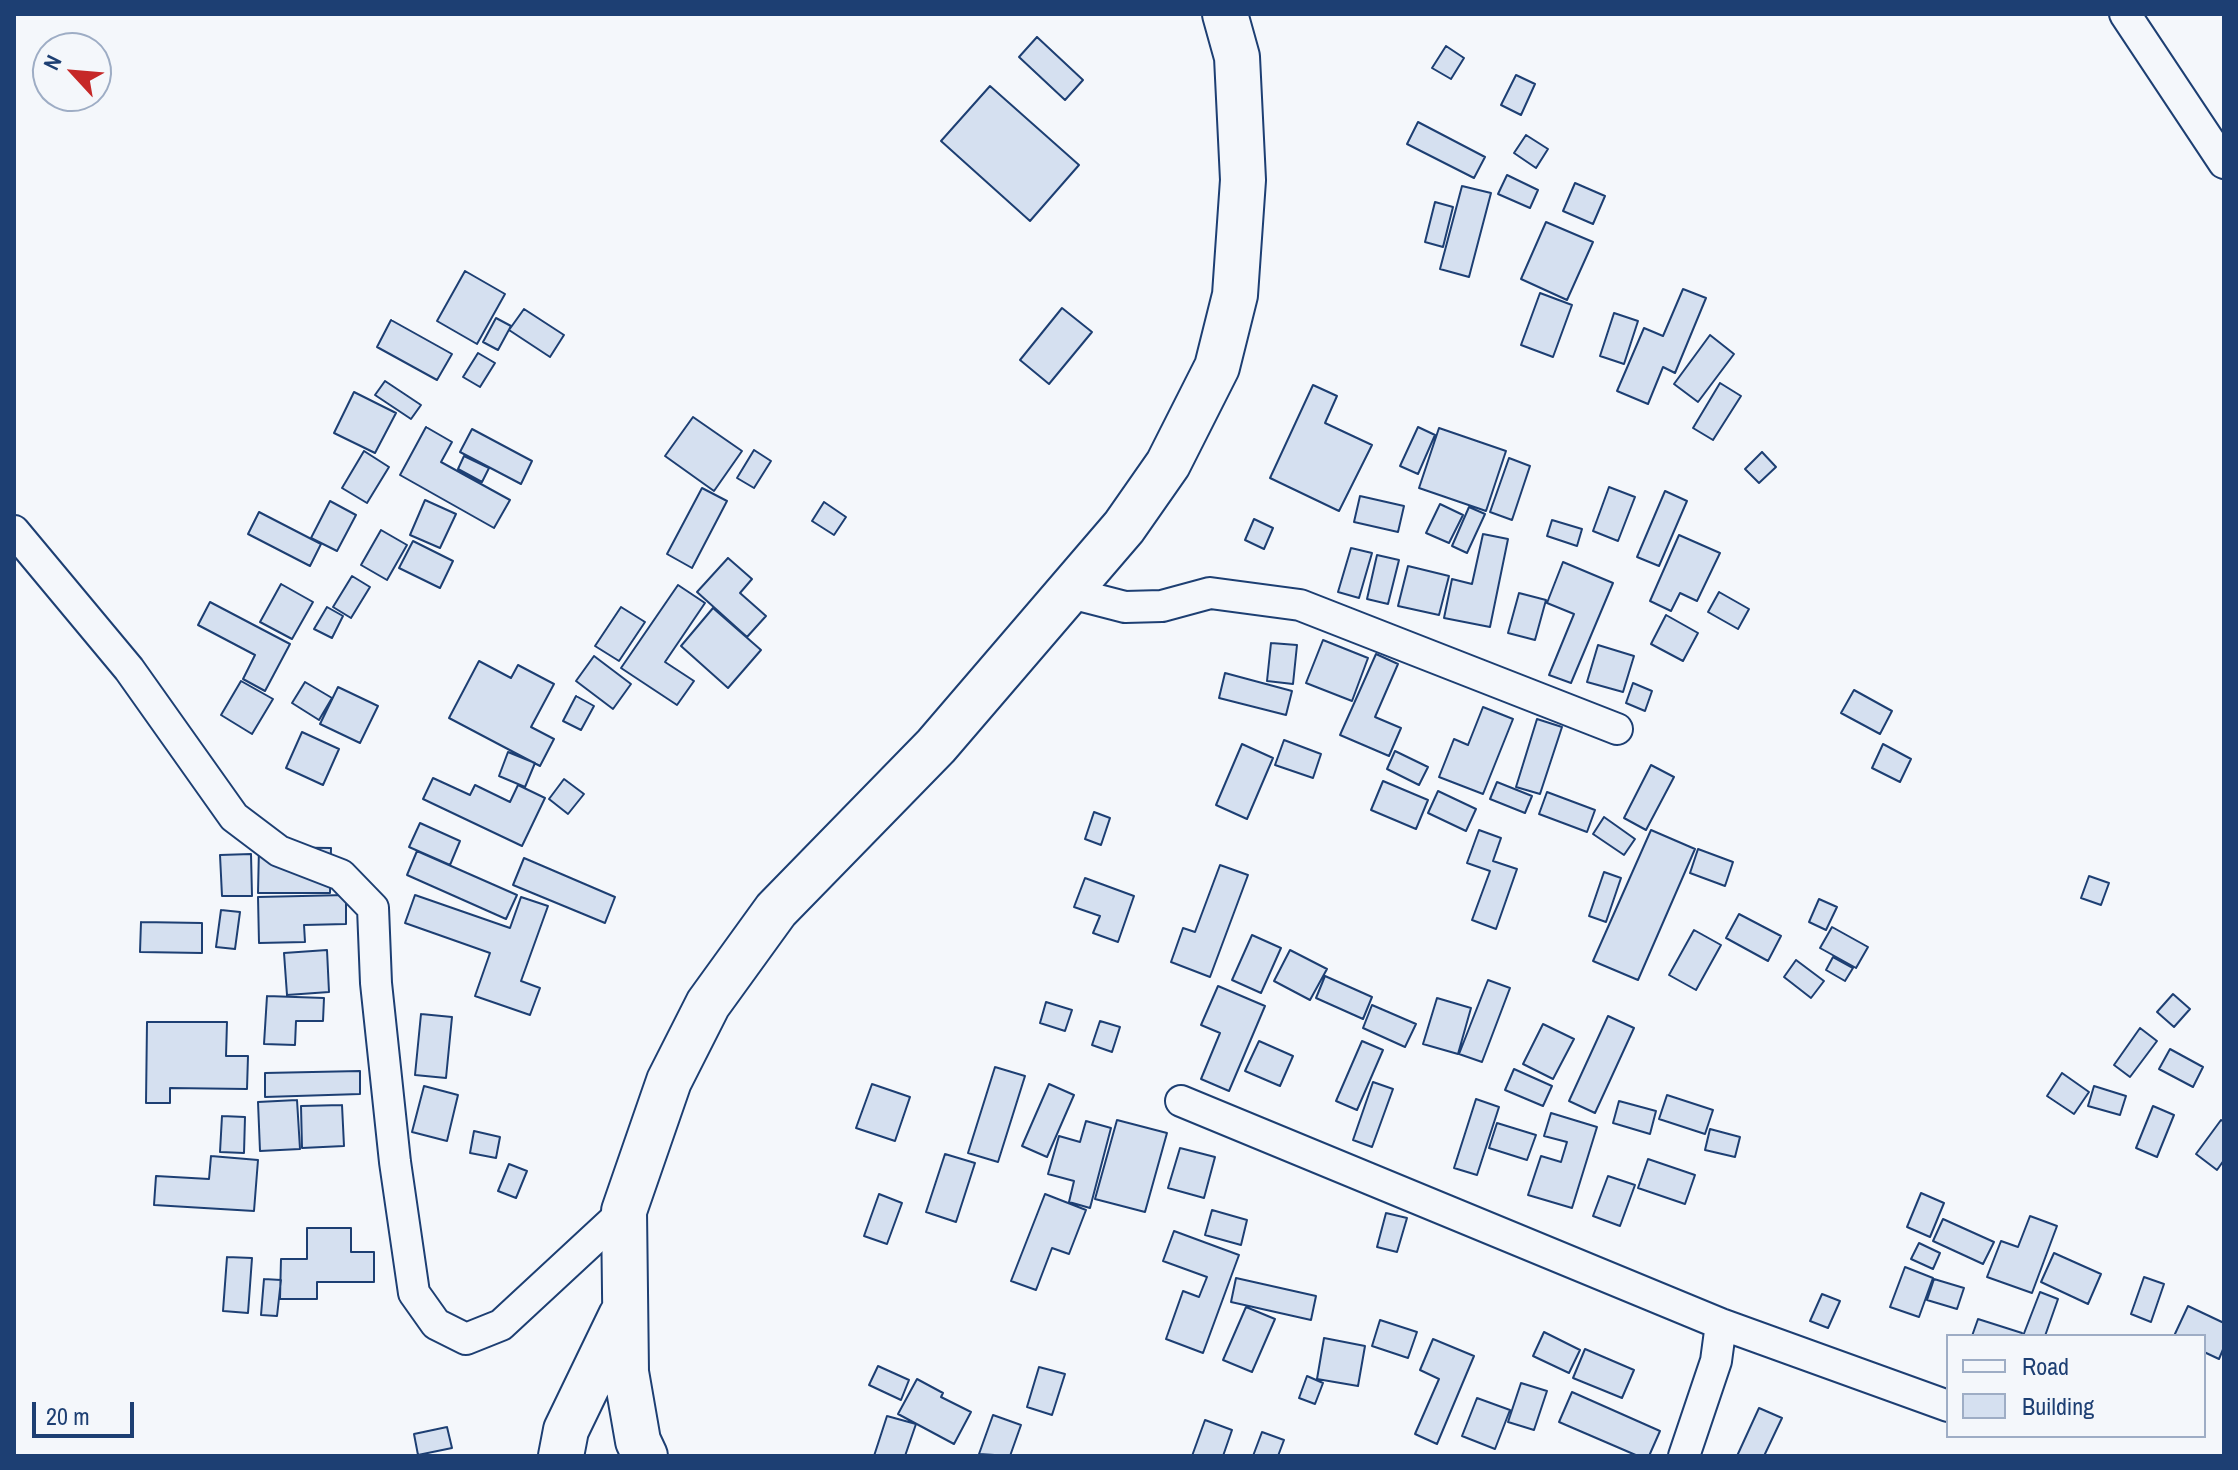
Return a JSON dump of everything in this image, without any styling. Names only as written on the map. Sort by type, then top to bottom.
[{"type":"street","points":[[645,1456],[638,1441],[626,1372],[624,1211],[669,1081],[708,1004],[776,910],[936,746],[1124,527],[1168,464],[1217,367],[1235,295],[1243,180],[1237,57],[1225,14]]},
{"type":"street","points":[[2125,14],[2224,163]]},
{"type":"street","points":[[14,531],[129,669],[234,817],[279,851],[341,875],[373,908],[376,983],[395,1162],[414,1293],[436,1324],[466,1339],[501,1325],[624,1211]]},
{"type":"street","points":[[1067,592],[1125,607],[1162,606],[1210,593],[1300,605],[1617,729]]},
{"type":"street","points":[[1181,1101],[1721,1324],[1946,1405]]},
{"type":"street","points":[[561,1456],[566,1430],[624,1310]]},
{"type":"street","points":[[1684,1456],[1716,1361],[1721,1324]]},
{"type":"building","points":[[1037,37],[1083,80],[1065,100],[1019,57]]},
{"type":"building","points":[[1446,46],[1464,58],[1451,79],[1432,68]]},
{"type":"building","points":[[1516,75],[1535,84],[1521,115],[1501,105]]},
{"type":"building","points":[[990,86],[1079,165],[1030,221],[941,141]]},
{"type":"building","points":[[1418,122],[1485,157],[1474,178],[1407,144]]},
{"type":"building","points":[[1526,135],[1548,149],[1536,168],[1514,153]]},
{"type":"building","points":[[1507,175],[1538,190],[1530,208],[1498,194]]},
{"type":"building","points":[[1575,183],[1605,196],[1593,224],[1563,211]]},
{"type":"building","points":[[1462,186],[1491,193],[1469,277],[1440,269]]},
{"type":"building","points":[[1435,202],[1453,207],[1443,247],[1425,242]]},
{"type":"building","points":[[1546,222],[1593,242],[1567,300],[1521,279]]},
{"type":"building","points":[[465,271],[505,294],[477,344],[437,321]]},
{"type":"building","points":[[1683,289],[1706,298],[1675,373],[1663,367],[1648,404],[1617,391],[1644,328],[1663,336]]},
{"type":"building","points":[[1540,293],[1572,305],[1553,357],[1521,345]]},
{"type":"building","points":[[1062,308],[1092,332],[1049,384],[1020,360]]},
{"type":"building","points":[[524,309],[564,335],[550,357],[509,330]]},
{"type":"building","points":[[1614,313],[1638,321],[1624,364],[1600,356]]},
{"type":"building","points":[[496,318],[511,326],[498,350],[483,342]]},
{"type":"building","points":[[391,320],[452,354],[437,380],[377,347]]},
{"type":"building","points":[[1710,335],[1734,354],[1698,402],[1674,384]]},
{"type":"building","points":[[478,353],[495,363],[480,387],[463,377]]},
{"type":"building","points":[[385,381],[421,405],[411,419],[375,395]]},
{"type":"building","points":[[1720,383],[1741,396],[1713,440],[1693,428]]},
{"type":"building","points":[[1313,385],[1337,396],[1325,423],[1372,445],[1339,511],[1270,478]]},
{"type":"building","points":[[354,392],[396,413],[375,453],[334,433]]},
{"type":"building","points":[[693,417],[742,451],[714,491],[665,456]]},
{"type":"building","points":[[426,427],[452,442],[441,462],[510,500],[494,528],[400,475]]},
{"type":"building","points":[[1418,427],[1435,435],[1418,474],[1400,466]]},
{"type":"building","points":[[1439,428],[1506,451],[1486,511],[1419,488]]},
{"type":"building","points":[[472,429],[532,461],[521,484],[460,452]]},
{"type":"building","points":[[754,450],[771,461],[754,488],[737,478]]},
{"type":"building","points":[[364,451],[389,467],[367,503],[342,488]]},
{"type":"building","points":[[1762,452],[1776,467],[1759,483],[1745,469]]},
{"type":"building","points":[[464,456],[489,468],[482,482],[458,469]]},
{"type":"building","points":[[1509,458],[1530,466],[1512,520],[1490,512]]},
{"type":"building","points":[[1609,487],[1635,497],[1618,541],[1593,531]]},
{"type":"building","points":[[702,488],[727,501],[692,568],[667,554]]},
{"type":"building","points":[[1665,491],[1687,501],[1659,566],[1637,557]]},
{"type":"building","points":[[1360,496],[1404,506],[1398,532],[1354,522]]},
{"type":"building","points":[[425,500],[456,514],[440,548],[410,535]]},
{"type":"building","points":[[330,501],[356,515],[337,551],[311,538]]},
{"type":"building","points":[[824,502],[846,517],[834,535],[812,521]]},
{"type":"building","points":[[1440,504],[1463,515],[1449,543],[1426,533]]},
{"type":"building","points":[[1469,507],[1485,514],[1467,553],[1452,546]]},
{"type":"building","points":[[259,512],[321,544],[310,566],[248,534]]},
{"type":"building","points":[[1254,519],[1273,528],[1264,549],[1245,540]]},
{"type":"building","points":[[1552,520],[1582,529],[1577,546],[1547,536]]},
{"type":"building","points":[[381,530],[407,545],[387,580],[361,565]]},
{"type":"building","points":[[1483,534],[1508,539],[1490,627],[1444,618],[1452,579],[1472,584]]},
{"type":"building","points":[[1679,535],[1720,553],[1697,601],[1680,593],[1671,611],[1650,601]]},
{"type":"building","points":[[413,541],[453,561],[440,588],[399,568]]},
{"type":"building","points":[[1351,548],[1372,553],[1359,598],[1338,592]]},
{"type":"building","points":[[1377,555],[1399,560],[1388,604],[1367,599]]},
{"type":"building","points":[[728,558],[752,579],[740,593],[766,616],[747,637],[697,592]]},
{"type":"building","points":[[1563,562],[1613,583],[1571,683],[1549,675],[1574,614],[1547,603]]},
{"type":"building","points":[[1408,566],[1449,576],[1439,615],[1398,606]]},
{"type":"building","points":[[352,576],[370,587],[351,618],[333,607]]},
{"type":"building","points":[[281,584],[313,602],[292,639],[260,622]]},
{"type":"building","points":[[678,585],[705,603],[665,662],[694,681],[677,705],[621,668]]},
{"type":"building","points":[[1719,592],[1749,609],[1738,629],[1708,612]]},
{"type":"building","points":[[1519,593],[1546,600],[1535,640],[1508,633]]},
{"type":"building","points":[[210,602],[290,644],[265,691],[243,679],[255,655],[198,625]]},
{"type":"building","points":[[327,607],[343,616],[332,638],[314,629]]},
{"type":"building","points":[[621,607],[645,622],[619,661],[595,646]]},
{"type":"building","points":[[713,608],[761,650],[728,688],[681,646]]},
{"type":"building","points":[[1666,615],[1698,633],[1683,661],[1651,644]]},
{"type":"building","points":[[1323,640],[1368,658],[1352,701],[1306,683]]},
{"type":"building","points":[[1271,643],[1297,645],[1293,684],[1267,681]]},
{"type":"building","points":[[1598,645],[1634,656],[1623,692],[1587,682]]},
{"type":"building","points":[[1376,654],[1398,664],[1375,717],[1401,728],[1389,756],[1340,735]]},
{"type":"building","points":[[594,656],[631,684],[613,709],[576,681]]},
{"type":"building","points":[[479,661],[511,678],[518,665],[554,684],[531,727],[554,739],[540,766],[449,718]]},
{"type":"building","points":[[1225,673],[1292,691],[1286,715],[1219,698]]},
{"type":"building","points":[[241,681],[273,699],[252,734],[221,715]]},
{"type":"building","points":[[305,682],[332,698],[319,720],[292,703]]},
{"type":"building","points":[[1633,683],[1652,691],[1645,711],[1626,703]]},
{"type":"building","points":[[338,687],[378,706],[360,743],[320,724]]},
{"type":"building","points":[[1854,690],[1892,711],[1880,734],[1841,713]]},
{"type":"building","points":[[576,696],[594,706],[581,730],[563,721]]},
{"type":"building","points":[[1483,707],[1513,719],[1483,794],[1439,777],[1454,739],[1468,745]]},
{"type":"building","points":[[1537,719],[1562,727],[1540,794],[1516,787]]},
{"type":"building","points":[[302,732],[339,749],[323,785],[286,768]]},
{"type":"building","points":[[1284,740],[1321,754],[1313,778],[1275,765]]},
{"type":"building","points":[[1242,744],[1273,758],[1247,819],[1216,805]]},
{"type":"building","points":[[1883,744],[1911,759],[1900,782],[1872,768]]},
{"type":"building","points":[[1395,751],[1428,767],[1419,785],[1387,769]]},
{"type":"building","points":[[508,752],[535,763],[525,787],[499,776]]},
{"type":"building","points":[[1651,765],[1674,777],[1646,830],[1624,818]]},
{"type":"building","points":[[433,778],[470,795],[475,785],[510,802],[518,785],[545,798],[522,846],[423,799]]},
{"type":"building","points":[[564,779],[584,794],[568,814],[549,799]]},
{"type":"building","points":[[1383,781],[1428,800],[1416,829],[1371,810]]},
{"type":"building","points":[[1497,782],[1532,796],[1525,813],[1490,799]]},
{"type":"building","points":[[1438,791],[1476,809],[1466,831],[1428,813]]},
{"type":"building","points":[[1547,792],[1595,810],[1587,832],[1539,814]]},
{"type":"building","points":[[1094,812],[1110,818],[1101,845],[1085,839]]},
{"type":"building","points":[[1604,817],[1635,839],[1624,855],[1593,834]]},
{"type":"building","points":[[420,823],[460,841],[450,865],[409,847]]},
{"type":"building","points":[[1479,830],[1501,838],[1493,861],[1517,869],[1496,929],[1472,920],[1490,871],[1467,863]]},
{"type":"building","points":[[1651,830],[1695,849],[1638,980],[1593,961]]},
{"type":"building","points":[[259,847],[331,848],[330,893],[258,893]]},
{"type":"building","points":[[1698,849],[1733,862],[1725,886],[1690,873]]},
{"type":"building","points":[[417,851],[517,895],[506,919],[407,875]]},
{"type":"building","points":[[251,854],[252,896],[222,896],[220,855]]},
{"type":"building","points":[[524,858],[615,897],[605,923],[513,885]]},
{"type":"building","points":[[1220,865],[1248,875],[1210,977],[1171,962],[1183,928],[1195,932]]},
{"type":"building","points":[[1604,872],[1621,878],[1606,922],[1589,916]]},
{"type":"building","points":[[2089,876],[2109,883],[2101,905],[2081,898]]},
{"type":"building","points":[[1085,878],[1134,896],[1118,942],[1093,933],[1100,916],[1074,907]]},
{"type":"building","points":[[346,895],[346,924],[304,925],[305,942],[259,943],[258,897]]},
{"type":"building","points":[[415,895],[510,928],[521,897],[548,906],[521,981],[540,988],[530,1015],[475,996],[490,953],[405,923]]},
{"type":"building","points":[[1819,899],[1837,907],[1826,930],[1809,922]]},
{"type":"building","points":[[221,910],[240,912],[235,949],[216,947]]},
{"type":"building","points":[[1739,914],[1781,936],[1768,961],[1726,938]]},
{"type":"building","points":[[141,922],[202,923],[202,953],[140,952]]},
{"type":"building","points":[[1832,927],[1868,947],[1856,968],[1820,948]]},
{"type":"building","points":[[1694,930],[1721,945],[1696,990],[1669,975]]},
{"type":"building","points":[[1252,935],[1281,948],[1261,993],[1232,980]]},
{"type":"building","points":[[327,950],[329,992],[287,995],[284,953]]},
{"type":"building","points":[[1290,950],[1327,969],[1310,1000],[1274,981]]},
{"type":"building","points":[[1833,957],[1853,968],[1845,981],[1826,970]]},
{"type":"building","points":[[1796,960],[1824,981],[1811,998],[1784,977]]},
{"type":"building","points":[[1325,976],[1372,997],[1363,1019],[1316,998]]},
{"type":"building","points":[[1488,980],[1510,988],[1482,1062],[1459,1054]]},
{"type":"building","points":[[1218,986],[1265,1006],[1229,1091],[1201,1079],[1220,1033],[1201,1025]]},
{"type":"building","points":[[2173,994],[2190,1009],[2174,1027],[2157,1012]]},
{"type":"building","points":[[267,996],[324,998],[323,1021],[296,1021],[295,1045],[264,1044]]},
{"type":"building","points":[[1437,998],[1471,1008],[1458,1054],[1423,1044]]},
{"type":"building","points":[[1046,1002],[1072,1010],[1065,1031],[1040,1023]]},
{"type":"building","points":[[1372,1005],[1416,1024],[1405,1047],[1363,1028]]},
{"type":"building","points":[[421,1014],[452,1017],[446,1078],[415,1075]]},
{"type":"building","points":[[1608,1016],[1634,1028],[1595,1113],[1569,1101]]},
{"type":"building","points":[[1100,1021],[1120,1027],[1112,1052],[1092,1045]]},
{"type":"building","points":[[147,1022],[227,1022],[226,1056],[248,1056],[247,1089],[170,1088],[170,1103],[146,1103]]},
{"type":"building","points":[[1543,1024],[1574,1039],[1553,1079],[1523,1064]]},
{"type":"building","points":[[2140,1028],[2157,1041],[2130,1077],[2114,1065]]},
{"type":"building","points":[[1259,1041],[1293,1056],[1280,1086],[1245,1071]]},
{"type":"building","points":[[1362,1041],[1383,1050],[1357,1110],[1336,1101]]},
{"type":"building","points":[[2170,1049],[2203,1067],[2193,1087],[2159,1069]]},
{"type":"building","points":[[995,1067],[1025,1076],[998,1162],[968,1153]]},
{"type":"building","points":[[1514,1069],[1552,1086],[1543,1106],[1505,1090]]},
{"type":"building","points":[[360,1071],[360,1094],[265,1097],[265,1073]]},
{"type":"building","points":[[2062,1073],[2089,1092],[2074,1114],[2047,1096]]},
{"type":"building","points":[[1373,1082],[1393,1089],[1372,1147],[1353,1140]]},
{"type":"building","points":[[872,1084],[910,1097],[895,1141],[856,1128]]},
{"type":"building","points":[[1049,1084],[1074,1095],[1047,1157],[1022,1146]]},
{"type":"building","points":[[424,1086],[458,1095],[447,1141],[412,1132]]},
{"type":"building","points":[[2094,1086],[2126,1096],[2120,1115],[2088,1106]]},
{"type":"building","points":[[1667,1095],[1713,1110],[1705,1134],[1659,1119]]},
{"type":"building","points":[[1476,1099],[1499,1107],[1477,1175],[1454,1168]]},
{"type":"building","points":[[297,1100],[300,1149],[260,1151],[258,1102]]},
{"type":"building","points":[[1619,1101],[1656,1111],[1650,1134],[1613,1123]]},
{"type":"building","points":[[342,1105],[344,1146],[302,1148],[301,1106]]},
{"type":"building","points":[[2153,1106],[2174,1115],[2157,1157],[2136,1148]]},
{"type":"building","points":[[1551,1113],[1597,1127],[1572,1208],[1528,1195],[1541,1156],[1561,1162],[1567,1142],[1544,1136]]},
{"type":"building","points":[[222,1116],[245,1117],[244,1153],[220,1152]]},
{"type":"building","points":[[1117,1120],[1167,1133],[1145,1212],[1095,1199]]},
{"type":"building","points":[[2221,1120],[2224,1122],[2224,1160],[2217,1170],[2196,1154]]},
{"type":"building","points":[[1086,1121],[1111,1128],[1090,1208],[1069,1202],[1074,1181],[1048,1174],[1059,1136],[1080,1142]]},
{"type":"building","points":[[1497,1123],[1536,1135],[1527,1160],[1489,1148]]},
{"type":"building","points":[[1710,1129],[1740,1137],[1735,1157],[1705,1150]]},
{"type":"building","points":[[474,1131],[500,1137],[496,1158],[470,1153]]},
{"type":"building","points":[[1180,1148],[1215,1157],[1204,1198],[1168,1188]]},
{"type":"building","points":[[945,1154],[975,1163],[956,1222],[926,1212]]},
{"type":"building","points":[[211,1156],[258,1160],[254,1211],[154,1205],[156,1176],[209,1179]]},
{"type":"building","points":[[1648,1159],[1695,1175],[1685,1204],[1638,1188]]},
{"type":"building","points":[[509,1164],[527,1171],[516,1198],[498,1191]]},
{"type":"building","points":[[1608,1176],[1635,1185],[1620,1226],[1593,1216]]},
{"type":"building","points":[[1921,1193],[1944,1203],[1930,1237],[1907,1227]]},
{"type":"building","points":[[879,1194],[902,1203],[887,1244],[864,1236]]},
{"type":"building","points":[[1045,1194],[1086,1210],[1069,1254],[1052,1248],[1036,1290],[1011,1281]]},
{"type":"building","points":[[1212,1210],[1247,1220],[1241,1245],[1205,1235]]},
{"type":"building","points":[[1386,1213],[1407,1218],[1397,1252],[1377,1247]]},
{"type":"building","points":[[2030,1216],[2057,1226],[2032,1293],[1987,1277],[2001,1241],[2018,1247]]},
{"type":"building","points":[[1943,1219],[1994,1242],[1983,1264],[1933,1241]]},
{"type":"building","points":[[307,1228],[351,1228],[351,1252],[374,1252],[374,1282],[317,1282],[317,1299],[280,1299],[281,1259],[307,1259]]},
{"type":"building","points":[[1174,1231],[1239,1255],[1203,1353],[1166,1339],[1183,1291],[1199,1297],[1207,1277],[1163,1261]]},
{"type":"building","points":[[1919,1243],[1940,1253],[1933,1269],[1911,1259]]},
{"type":"building","points":[[2054,1253],[2101,1274],[2088,1304],[2041,1282]]},
{"type":"building","points":[[227,1257],[252,1258],[248,1313],[223,1311]]},
{"type":"building","points":[[1905,1267],[1933,1278],[1919,1317],[1890,1307]]},
{"type":"building","points":[[2144,1277],[2164,1284],[2151,1322],[2131,1314]]},
{"type":"building","points":[[1236,1278],[1316,1296],[1311,1320],[1231,1302]]},
{"type":"building","points":[[264,1279],[281,1280],[277,1316],[261,1315]]},
{"type":"building","points":[[1934,1279],[1964,1288],[1957,1309],[1927,1300]]},
{"type":"building","points":[[2040,1292],[2058,1299],[2046,1334],[2024,1334]]},
{"type":"building","points":[[1822,1294],[1840,1301],[1828,1328],[1810,1321]]},
{"type":"building","points":[[2188,1306],[2224,1323],[2224,1347],[2219,1359],[2206,1353],[2206,1334],[2175,1334]]},
{"type":"building","points":[[1246,1307],[1275,1319],[1252,1372],[1223,1360]]},
{"type":"building","points":[[1978,1319],[2022,1333],[2022,1334],[1973,1334]]},
{"type":"building","points":[[1380,1320],[1417,1332],[1408,1358],[1372,1346]]},
{"type":"building","points":[[1544,1332],[1580,1350],[1569,1373],[1533,1356]]},
{"type":"building","points":[[1324,1338],[1365,1346],[1358,1386],[1317,1379]]},
{"type":"building","points":[[1433,1339],[1474,1356],[1437,1444],[1415,1434],[1439,1379],[1420,1370]]},
{"type":"building","points":[[1585,1349],[1634,1370],[1622,1398],[1573,1378]]},
{"type":"building","points":[[878,1366],[909,1380],[901,1400],[869,1385]]},
{"type":"building","points":[[1039,1367],[1065,1374],[1052,1415],[1027,1407]]},
{"type":"building","points":[[1307,1376],[1323,1383],[1315,1404],[1299,1398]]},
{"type":"building","points":[[917,1379],[943,1393],[941,1397],[971,1412],[954,1444],[898,1414]]},
{"type":"building","points":[[1521,1383],[1547,1391],[1534,1430],[1508,1422]]},
{"type":"building","points":[[1572,1392],[1660,1431],[1649,1456],[1638,1456],[1559,1422]]},
{"type":"building","points":[[1477,1398],[1510,1410],[1495,1449],[1462,1436]]},
{"type":"building","points":[[1759,1408],[1782,1418],[1764,1456],[1737,1456]]},
{"type":"building","points":[[993,1415],[1021,1425],[1010,1456],[979,1454]]},
{"type":"building","points":[[887,1416],[916,1424],[905,1456],[874,1456]]},
{"type":"building","points":[[1205,1420],[1232,1430],[1223,1456],[1192,1456]]},
{"type":"building","points":[[447,1427],[452,1448],[418,1455],[414,1434]]},
{"type":"building","points":[[1262,1432],[1284,1440],[1278,1456],[1253,1456]]}]
